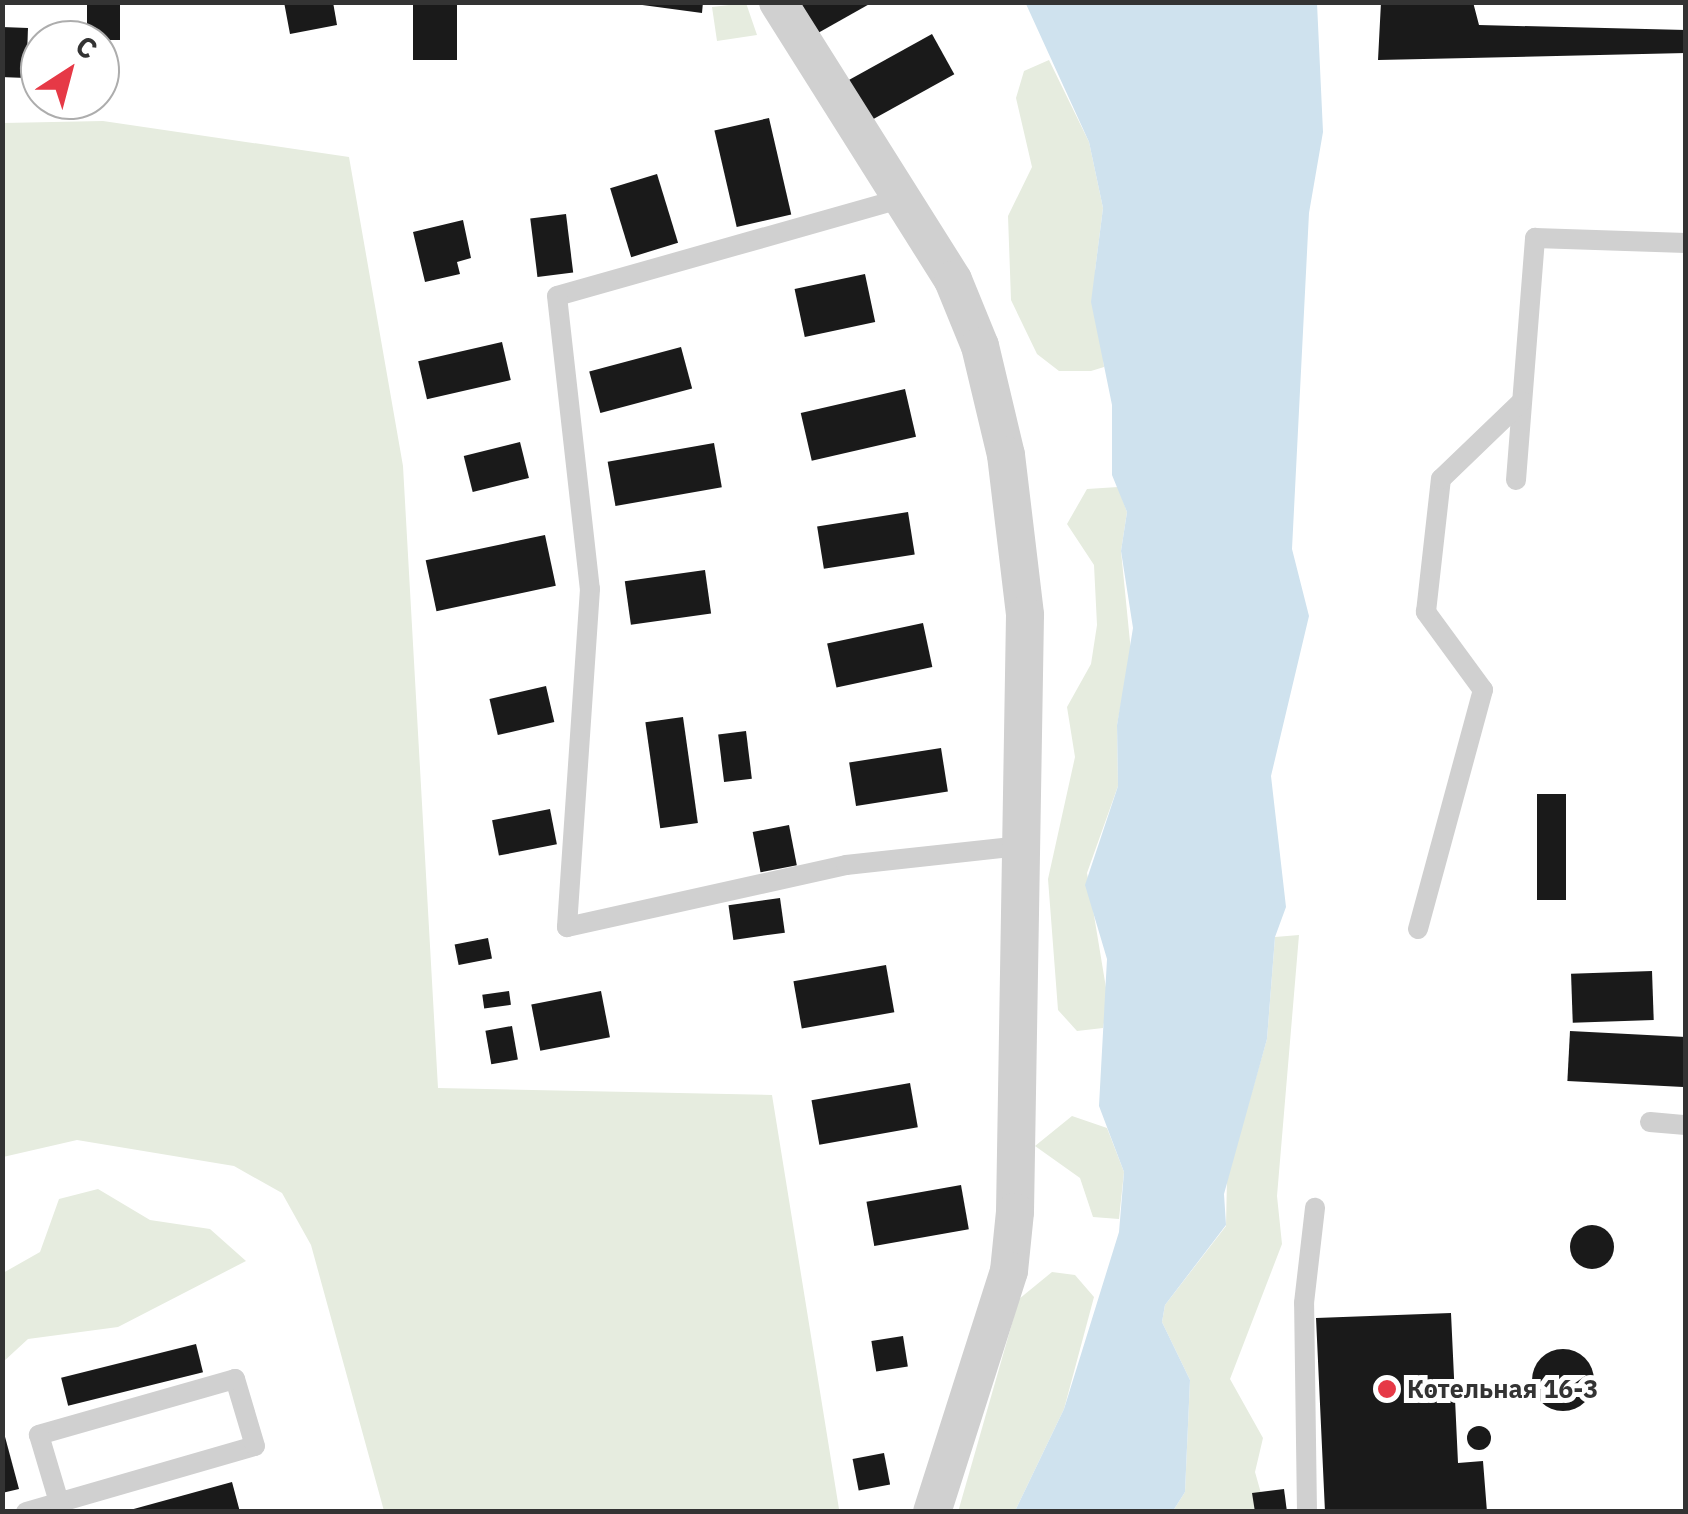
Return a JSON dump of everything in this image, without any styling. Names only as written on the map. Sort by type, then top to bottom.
[{"type":"street","points":[[778,2],[900,199],[973,330],[1006,455],[1025,615],[1008,1271],[932,1512]]},
{"type":"lane","points":[[900,199],[557,296],[590,589],[567,926],[846,865],[1021,846]]},
{"type":"lane","points":[[1516,480],[1535,238],[1686,243]]},
{"type":"lane","points":[[1418,928],[1483,690],[1426,612],[1440,479],[1522,401]]},
{"type":"lane","points":[[1650,1122],[1686,1125]]},
{"type":"lane","points":[[1307,1512],[1304,1302],[1315,1208]]},
{"type":"lane","points":[[26,1512],[255,1446],[235,1378],[40,1435],[59,1502]]},
{"type":"shaded area","points":[[746,3],[757,35],[717,41],[712,7]]},
{"type":"shaded area","points":[[1049,60],[1089,142],[1103,208],[1095,271],[1104,367],[1091,371],[1059,371],[1037,354],[1011,300],[1008,216],[1032,167],[1016,98],[1024,71]]},
{"type":"shaded area","points":[[103,121],[349,157],[403,466],[438,1088],[772,1095],[839,1509],[384,1511],[311,1245],[282,1193],[234,1166],[77,1140],[3,1157],[3,123]]},
{"type":"shaded area","points":[[1118,487],[1127,512],[1121,551],[1131,652],[1117,725],[1118,786],[1087,873],[1108,1000],[1103,1028],[1077,1031],[1058,1010],[1048,879],[1075,757],[1067,707],[1091,664],[1097,625],[1094,565],[1067,524],[1087,489]]},
{"type":"shaded area","points":[[1299,935],[1277,1196],[1282,1244],[1230,1379],[1263,1438],[1255,1472],[1266,1511],[1173,1511],[1185,1492],[1190,1380],[1162,1322],[1165,1305],[1226,1226],[1227,1178],[1267,1039],[1275,937]]},
{"type":"shaded area","points":[[1072,1116],[1107,1128],[1124,1172],[1119,1219],[1093,1217],[1080,1178],[1035,1146]]},
{"type":"shaded area","points":[[98,1189],[150,1220],[210,1229],[246,1261],[118,1327],[28,1339],[3,1362],[3,1273],[40,1252],[59,1199]]},
{"type":"shaded area","points":[[1052,1272],[1075,1275],[1094,1297],[1064,1409],[1015,1511],[958,1512],[1019,1299]]},
{"type":"water","points":[[1317,3],[1323,132],[1309,213],[1292,549],[1309,616],[1271,776],[1286,907],[1275,937],[1267,1039],[1224,1194],[1226,1225],[1165,1305],[1162,1322],[1190,1380],[1185,1492],[1173,1511],[1015,1511],[1064,1409],[1119,1232],[1124,1172],[1099,1106],[1107,959],[1085,885],[1118,786],[1117,725],[1133,628],[1121,551],[1127,512],[1112,475],[1112,405],[1091,302],[1103,208],[1089,142],[1026,4]]},
{"type":"building","points":[[87,2],[120,2],[120,20],[87,20]]},
{"type":"building","points":[[284,2],[333,2],[337,25],[290,34]]},
{"type":"building","points":[[413,2],[457,2],[457,60],[413,60]]},
{"type":"building","points":[[620,2],[703,2],[702,13]]},
{"type":"building","points":[[800,2],[873,2],[818,33]]},
{"type":"building","points":[[1381,2],[1473,2],[1479,25],[1686,30],[1686,53],[1378,60]]},
{"type":"building","points":[[2,27],[20,28],[20,78],[2,77]]},
{"type":"building","points":[[932,34],[954,74],[871,120],[849,80]]},
{"type":"building","points":[[769,118],[791,214],[737,227],[714,131]]},
{"type":"building","points":[[657,174],[678,243],[631,257],[610,188]]},
{"type":"building","points":[[566,214],[573,273],[537,277],[530,218]]},
{"type":"building","points":[[463,220],[471,258],[457,262],[460,274],[425,282],[413,232]]},
{"type":"building","points":[[865,274],[875,322],[805,337],[795,289]]},
{"type":"building","points":[[502,342],[511,380],[427,399],[418,361]]},
{"type":"building","points":[[681,347],[692,389],[600,413],[589,372]]},
{"type":"building","points":[[905,389],[916,437],[812,461],[801,413]]},
{"type":"building","points":[[520,442],[529,478],[473,492],[464,456]]},
{"type":"building","points":[[714,443],[722,487],[615,506],[608,462]]},
{"type":"building","points":[[908,512],[915,554],[824,569],[817,526]]},
{"type":"building","points":[[545,535],[556,586],[436,611],[426,560]]},
{"type":"building","points":[[705,570],[711,614],[631,625],[625,581]]},
{"type":"building","points":[[923,623],[932,667],[836,687],[827,643]]},
{"type":"building","points":[[546,686],[554,722],[498,735],[489,699]]},
{"type":"building","points":[[683,717],[698,823],[660,828],[645,722]]},
{"type":"building","points":[[746,731],[752,779],[724,782],[718,734]]},
{"type":"building","points":[[941,748],[948,791],[856,806],[849,763]]},
{"type":"building","points":[[1537,794],[1566,794],[1566,900],[1537,900]]},
{"type":"building","points":[[550,809],[557,844],[499,856],[492,820]]},
{"type":"building","points":[[789,825],[797,865],[761,872],[753,832]]},
{"type":"building","points":[[780,898],[785,933],[733,940],[729,905]]},
{"type":"building","points":[[488,938],[492,959],[459,965],[455,944]]},
{"type":"building","points":[[886,965],[894,1012],[802,1029],[793,981]]},
{"type":"building","points":[[1652,971],[1654,1020],[1573,1023],[1571,974]]},
{"type":"building","points":[[509,991],[511,1005],[484,1009],[482,995]]},
{"type":"building","points":[[601,991],[610,1037],[540,1051],[531,1005]]},
{"type":"building","points":[[512,1026],[518,1059],[491,1064],[485,1031]]},
{"type":"building","points":[[1570,1031],[1686,1037],[1683,1087],[1567,1081]]},
{"type":"building","points":[[910,1083],[918,1127],[819,1145],[812,1100]]},
{"type":"building","points":[[961,1185],[969,1229],[874,1246],[866,1202]]},
{"type":"building","points":[[1592,1225],[1608,1231],[1614,1247],[1608,1263],[1592,1269],[1576,1263],[1570,1247],[1576,1231]]},
{"type":"building","name":"Котельная 16-3","points":[[1451,1313],[1458,1463],[1483,1461],[1487,1512],[1325,1512],[1316,1318]]},
{"type":"building","points":[[903,1336],[908,1367],[876,1372],[871,1341]]},
{"type":"building","points":[[196,1344],[203,1372],[68,1406],[61,1378]]},
{"type":"building","points":[[1563,1349],[1585,1358],[1594,1380],[1585,1402],[1563,1411],[1541,1402],[1532,1380],[1541,1358]]},
{"type":"building","points":[[1479,1426],[1488,1429],[1488,1447],[1479,1450],[1470,1447],[1467,1438],[1470,1429]]},
{"type":"building","points":[[2,1434],[19,1489],[2,1493]]},
{"type":"building","points":[[884,1453],[890,1484],[859,1491],[853,1459]]},
{"type":"building","points":[[232,1482],[240,1512],[130,1512],[130,1510]]},
{"type":"building","points":[[1284,1489],[1287,1512],[1255,1512],[1252,1493]]},
{"type":"place","name":"Котельная 16-3","points":[[1387,1389]]}]
